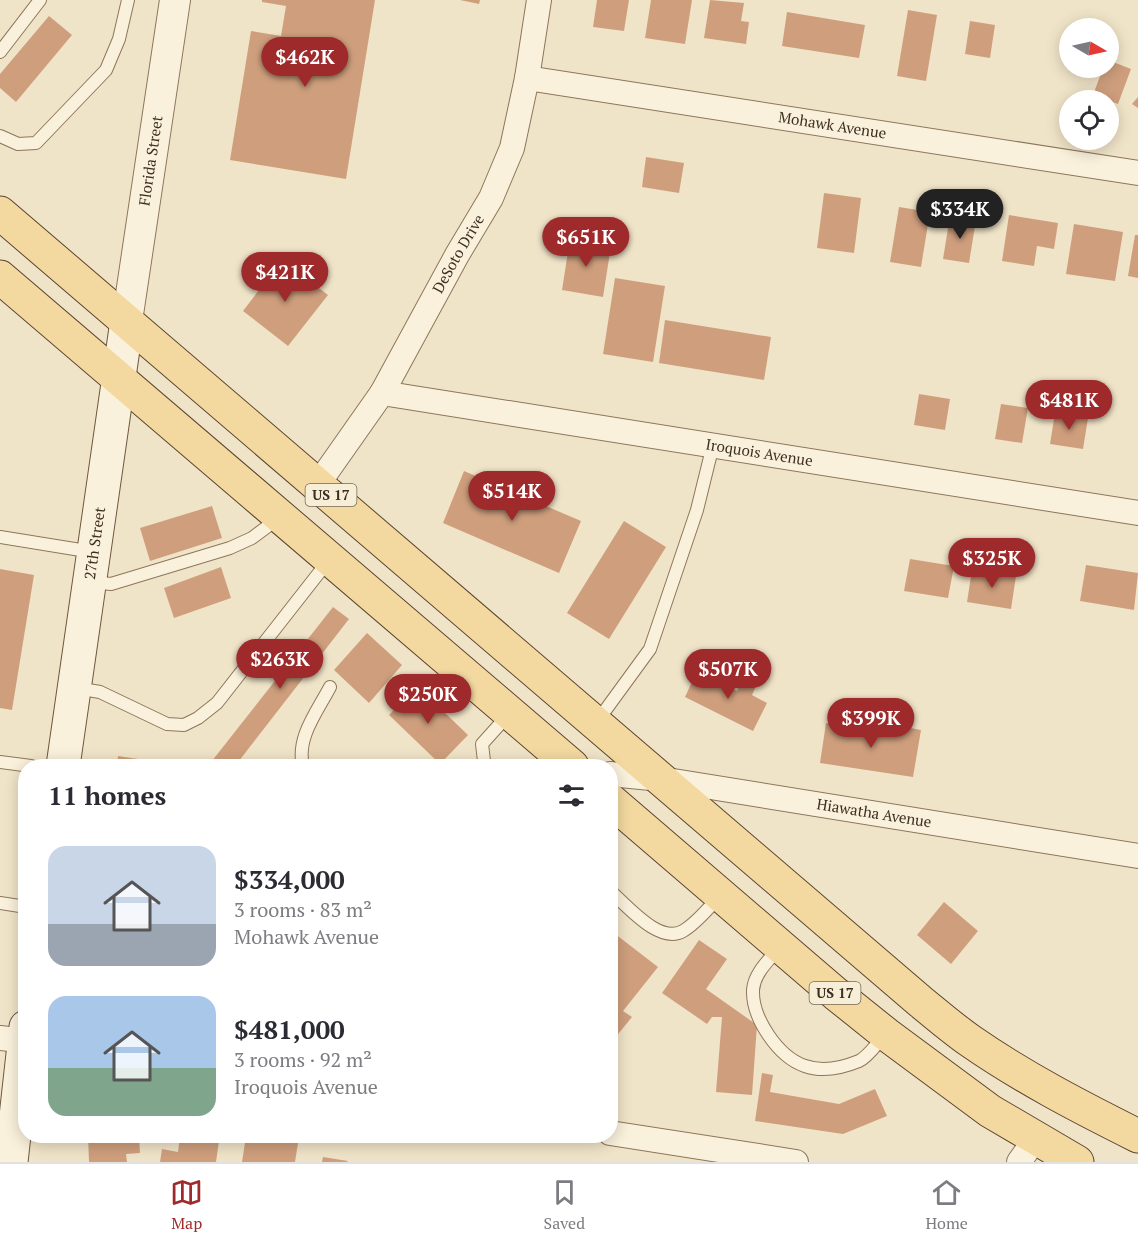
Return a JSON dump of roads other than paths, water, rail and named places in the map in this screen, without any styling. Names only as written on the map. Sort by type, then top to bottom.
[{"type":"main road","name":"US 17","points":[[0,213],[918,1000],[968,1039],[1055,1093],[1138,1136]]},
{"type":"main road","points":[[0,277],[564,759]]},
{"type":"main road","name":"27th Street","points":[[64,759],[127,321]]},
{"type":"main road","name":"US 17","points":[[618,807],[886,1034],[981,1104],[1027,1150],[1077,1162]]},
{"type":"main road","points":[[11,1162],[18,1065]]},
{"type":"street","name":"DeSoto Drive","points":[[318,484],[382,393],[457,255],[491,198],[512,148],[527,78],[539,0]]},
{"type":"street","name":"Florida Street","points":[[127,321],[170,1]]},
{"type":"street","name":"Mohawk Avenue","points":[[527,78],[1138,173]]},
{"type":"street","name":"Iroquois Avenue","points":[[382,393],[1138,513]]},
{"type":"street","name":"Hiawatha Avenue","points":[[618,775],[661,779],[1138,856]]},
{"type":"street","points":[[618,1135],[720,1156],[796,1162]]},
{"type":"lane","points":[[0,52],[40,0]]},
{"type":"lane","points":[[0,136],[18,144],[36,143],[106,70],[119,39],[128,0]]},
{"type":"lane","points":[[596,723],[650,649],[697,510],[713,446]]},
{"type":"lane","points":[[0,537],[92,567],[111,584],[230,548],[252,538],[280,517]]},
{"type":"lane","points":[[75,687],[100,692],[167,724],[184,725],[198,718],[217,704],[329,559]]},
{"type":"lane","points":[[301,759],[304,737],[330,687]]},
{"type":"lane","points":[[482,759],[482,744],[509,713]]},
{"type":"lane","points":[[0,762],[18,764]]},
{"type":"lane","points":[[618,898],[653,929],[669,934],[682,932],[721,895]]},
{"type":"lane","points":[[0,903],[18,906]]},
{"type":"lane","points":[[781,946],[758,975],[753,989],[756,1010],[766,1033],[781,1051],[804,1066],[825,1070],[862,1059],[886,1034]]}]
